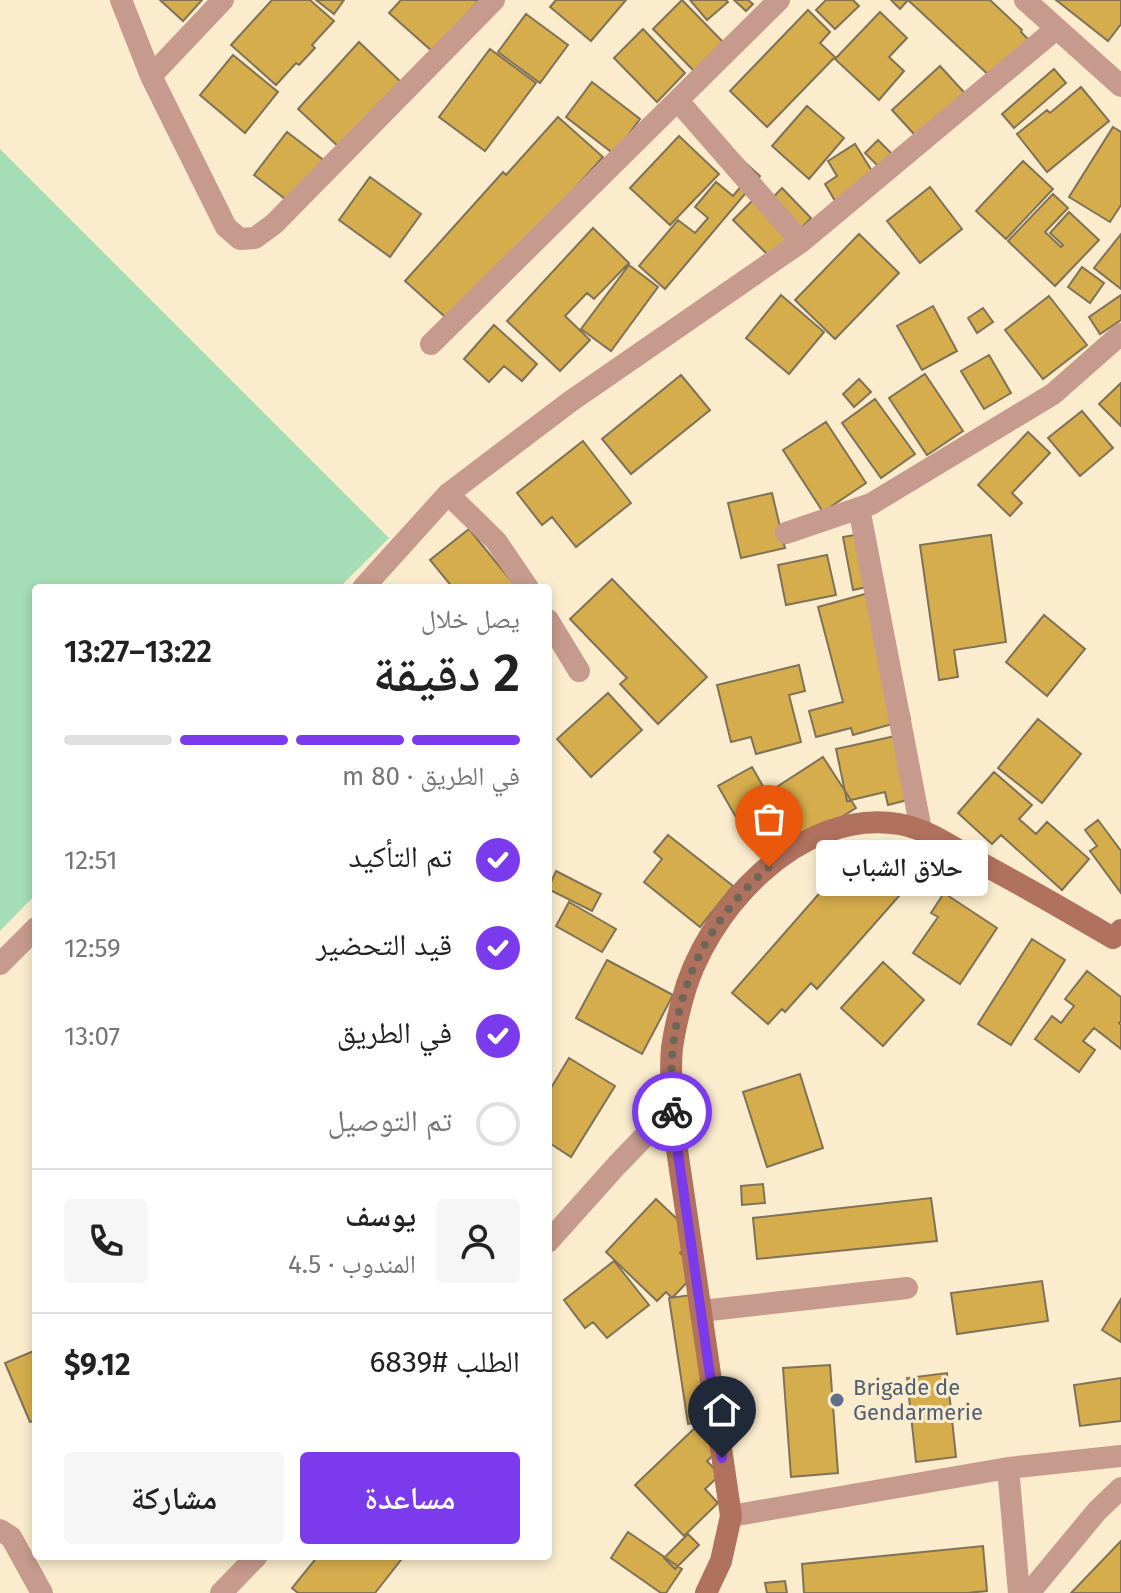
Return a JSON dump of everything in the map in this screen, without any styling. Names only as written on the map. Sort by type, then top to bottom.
[{"type":"main road","points":[[706,1593],[721,1561],[731,1516],[671,1109],[672,1048],[682,998],[700,952],[726,910],[783,854],[818,834],[852,823],[897,824],[921,830],[1118,938]]},
{"type":"street","points":[[121,0],[151,76],[226,227],[240,239],[255,238],[274,224],[494,0]]},
{"type":"street","points":[[151,76],[223,0]]},
{"type":"street","points":[[431,344],[779,0]]},
{"type":"street","points":[[1025,0],[1121,86]]},
{"type":"street","points":[[367,584],[448,494],[571,401],[801,242],[1056,29]]},
{"type":"street","points":[[678,101],[801,242]]},
{"type":"street","points":[[786,533],[871,504],[1053,394],[1121,334]]},
{"type":"street","points":[[448,494],[496,541],[525,584]]},
{"type":"street","points":[[859,508],[921,830]]},
{"type":"street","points":[[552,627],[579,671]]},
{"type":"street","points":[[0,964],[32,932]]},
{"type":"street","points":[[552,1238],[671,1109]]},
{"type":"street","points":[[701,1311],[907,1288]]},
{"type":"street","points":[[731,1516],[1008,1468],[1121,1456]]},
{"type":"street","points":[[1008,1468],[1019,1593]]},
{"type":"street","points":[[1029,1593],[1097,1511],[1121,1488]]},
{"type":"street","points":[[4,1540],[42,1593]]},
{"type":"street","points":[[221,1593],[253,1560]]},
{"type":"green space","points":[[0,149],[389,538],[343,584],[32,584],[32,898],[0,931]]},
{"type":"building","points":[[160,0],[202,0],[183,21]]},
{"type":"building","points":[[272,0],[310,0],[334,21],[312,45],[315,48],[276,85],[231,45]]},
{"type":"building","points":[[316,0],[344,0],[334,14]]},
{"type":"building","points":[[401,0],[479,0],[433,52],[389,13]]},
{"type":"building","points":[[556,0],[626,0],[591,41],[550,7]]},
{"type":"building","points":[[682,0],[723,42],[694,71],[653,29]]},
{"type":"building","points":[[690,0],[726,0],[728,2],[707,20]]},
{"type":"building","points":[[734,0],[748,0],[753,4],[746,11]]},
{"type":"building","points":[[826,0],[853,0],[859,6],[835,29],[816,10]]},
{"type":"building","points":[[891,0],[908,0],[900,9]]},
{"type":"building","points":[[908,0],[990,0],[1029,40],[993,79]]},
{"type":"building","points":[[1056,0],[1121,0],[1121,24],[1108,41]]},
{"type":"building","points":[[808,10],[830,32],[820,43],[835,57],[767,127],[730,91]]},
{"type":"building","points":[[880,12],[907,38],[889,57],[904,71],[879,100],[835,59]]},
{"type":"building","points":[[526,14],[568,45],[540,83],[498,52]]},
{"type":"building","points":[[643,29],[685,73],[657,102],[614,58]]},
{"type":"building","points":[[359,42],[401,82],[341,149],[298,109]]},
{"type":"building","points":[[490,49],[536,83],[485,151],[439,117]]},
{"type":"building","points":[[233,55],[278,92],[245,133],[200,95]]},
{"type":"building","points":[[940,66],[972,101],[924,145],[892,110]]},
{"type":"building","points":[[1054,69],[1066,83],[1014,128],[1002,114]]},
{"type":"building","points":[[592,82],[640,119],[614,154],[566,117]]},
{"type":"building","points":[[1081,87],[1109,121],[1047,172],[1017,134],[1047,110],[1050,113]]},
{"type":"building","points":[[807,106],[844,138],[809,179],[772,146]]},
{"type":"building","points":[[558,117],[603,157],[453,324],[405,281],[503,172],[506,175]]},
{"type":"building","points":[[1113,127],[1121,132],[1121,205],[1110,222],[1069,197]]},
{"type":"building","points":[[287,132],[326,162],[293,205],[254,175]]},
{"type":"building","points":[[679,136],[719,174],[670,225],[630,188]]},
{"type":"building","points":[[878,140],[902,164],[889,177],[865,153]]},
{"type":"building","points":[[855,144],[877,179],[837,204],[825,184],[837,176],[828,161]]},
{"type":"building","points":[[741,159],[760,176],[665,289],[639,266],[678,220],[695,233],[708,218],[695,207],[716,182],[733,196],[743,184]]},
{"type":"building","points":[[1023,161],[1053,189],[1006,239],[976,211]]},
{"type":"building","points":[[370,177],[421,214],[390,257],[339,220]]},
{"type":"building","points":[[930,187],[962,229],[920,263],[887,221]]},
{"type":"building","points":[[782,188],[811,218],[772,259],[733,220],[755,198],[764,207]]},
{"type":"building","points":[[1053,194],[1068,208],[1045,232],[1061,247],[1063,245],[1050,233],[1069,212],[1099,240],[1055,286],[1008,241]]},
{"type":"building","points":[[593,228],[629,263],[594,299],[587,293],[565,316],[590,340],[560,371],[507,321]]},
{"type":"building","points":[[859,234],[899,273],[835,339],[795,300]]},
{"type":"building","points":[[1121,234],[1121,289],[1094,268]]},
{"type":"building","points":[[629,265],[658,287],[611,351],[581,329]]},
{"type":"building","points":[[1082,267],[1104,283],[1090,303],[1068,287]]},
{"type":"building","points":[[781,295],[824,332],[789,374],[746,338]]},
{"type":"building","points":[[1121,295],[1121,320],[1100,334],[1089,317]]},
{"type":"building","points":[[1049,296],[1087,345],[1043,379],[1005,330]]},
{"type":"building","points":[[933,306],[957,351],[922,370],[897,326]]},
{"type":"building","points":[[983,308],[993,322],[977,333],[968,318]]},
{"type":"building","points":[[494,325],[537,364],[522,381],[504,366],[489,382],[464,359]]},
{"type":"building","points":[[989,355],[1011,393],[984,409],[961,371]]},
{"type":"building","points":[[925,374],[963,431],[927,455],[889,398]]},
{"type":"building","points":[[681,375],[710,410],[631,474],[602,439]]},
{"type":"building","points":[[859,379],[871,392],[854,407],[843,394]]},
{"type":"building","points":[[1121,383],[1121,426],[1099,404]]},
{"type":"building","points":[[875,399],[915,454],[881,478],[842,423]]},
{"type":"building","points":[[1082,411],[1113,448],[1080,476],[1048,438]]},
{"type":"building","points":[[826,422],[866,483],[823,512],[783,450]]},
{"type":"building","points":[[1028,432],[1050,453],[1012,493],[1022,503],[1010,516],[978,485]]},
{"type":"building","points":[[583,441],[631,503],[576,547],[552,517],[542,525],[517,493]]},
{"type":"building","points":[[772,493],[785,548],[741,558],[728,503]]},
{"type":"building","points":[[469,529],[514,584],[450,584],[430,560]]},
{"type":"building","points":[[872,532],[881,584],[853,590],[843,537]]},
{"type":"building","points":[[991,535],[1006,642],[954,650],[958,677],[939,680],[920,545]]},
{"type":"building","points":[[827,555],[836,595],[786,605],[778,565]]},
{"type":"building","points":[[612,579],[707,677],[658,724],[620,684],[627,678],[570,619]]},
{"type":"building","points":[[876,591],[910,719],[853,735],[851,728],[816,737],[809,711],[843,702],[818,607]]},
{"type":"building","points":[[1044,615],[1085,649],[1047,696],[1006,662]]},
{"type":"building","points":[[799,665],[805,691],[789,695],[801,742],[756,754],[751,737],[731,742],[717,685]]},
{"type":"building","points":[[608,693],[642,730],[591,777],[557,739]]},
{"type":"building","points":[[1038,719],[1081,754],[1042,803],[998,768]]},
{"type":"building","points":[[909,733],[923,796],[888,805],[885,792],[847,801],[836,749]]},
{"type":"building","points":[[823,757],[856,808],[805,840],[772,790]]},
{"type":"building","points":[[752,767],[787,828],[753,847],[718,786]]},
{"type":"building","points":[[994,772],[1032,805],[1019,819],[1036,834],[1047,822],[1089,859],[1062,890],[1001,835],[992,844],[958,813]]},
{"type":"building","points":[[1098,820],[1121,851],[1121,893],[1090,851],[1097,846],[1085,830]]},
{"type":"building","points":[[668,835],[733,886],[700,927],[644,882],[662,859],[654,852]]},
{"type":"building","points":[[853,855],[899,896],[817,989],[811,983],[785,1012],[782,1009],[768,1024],[732,993]]},
{"type":"building","points":[[556,871],[601,894],[592,911],[552,891]]},
{"type":"building","points":[[944,893],[997,928],[960,984],[913,953],[938,917],[931,913]]},
{"type":"building","points":[[569,902],[616,929],[602,952],[556,926]]},
{"type":"building","points":[[1032,939],[1065,960],[1011,1045],[978,1024]]},
{"type":"building","points":[[607,960],[673,995],[642,1054],[576,1018]]},
{"type":"building","points":[[883,962],[924,1000],[883,1046],[841,1008]]},
{"type":"building","points":[[1087,971],[1121,997],[1121,1049],[1094,1028],[1083,1041],[1095,1050],[1079,1072],[1035,1039],[1052,1016],[1061,1023],[1074,1006],[1065,999]]},
{"type":"building","points":[[569,1058],[615,1086],[571,1157],[552,1145],[552,1086]]},
{"type":"building","points":[[800,1074],[823,1148],[767,1167],[743,1092]]},
{"type":"building","points":[[763,1184],[765,1203],[742,1205],[741,1186]]},
{"type":"building","points":[[931,1198],[937,1241],[757,1259],[753,1218]]},
{"type":"building","points":[[656,1199],[696,1237],[680,1253],[699,1270],[672,1298],[666,1292],[657,1301],[606,1252]]},
{"type":"building","points":[[614,1261],[649,1305],[607,1338],[593,1322],[585,1328],[564,1300]]},
{"type":"building","points":[[1042,1281],[1048,1321],[957,1334],[951,1293]]},
{"type":"building","points":[[698,1294],[718,1420],[688,1424],[669,1298]]},
{"type":"building","points":[[1121,1299],[1121,1342],[1102,1330]]},
{"type":"building","points":[[32,1352],[32,1421],[30,1422],[5,1363]]},
{"type":"building","points":[[830,1365],[838,1473],[791,1477],[783,1368]]},
{"type":"building","points":[[947,1373],[956,1457],[916,1462],[907,1378]]},
{"type":"building","points":[[1121,1378],[1121,1421],[1080,1426],[1074,1385]]},
{"type":"building","points":[[699,1424],[721,1448],[707,1461],[720,1475],[705,1489],[718,1503],[684,1536],[635,1485]]},
{"type":"building","points":[[628,1532],[682,1569],[666,1593],[661,1593],[611,1558]]},
{"type":"building","points":[[688,1534],[699,1545],[675,1569],[664,1558]]},
{"type":"building","points":[[1121,1541],[1121,1593],[1071,1593]]},
{"type":"building","points":[[983,1546],[987,1591],[804,1593],[802,1564]]},
{"type":"building","points":[[315,1560],[401,1560],[375,1593],[298,1593],[292,1588]]},
{"type":"building","points":[[785,1581],[787,1593],[767,1593],[765,1583]]},
{"type":"way so far","points":[[672,1112],[672,1048],[682,998],[700,952],[726,910],[769,867]]},
{"type":"place","name":"حلاق الشباب","points":[[769,867]]},
{"type":"place","name":"Brigade de Gendarmerie","points":[[837,1400]]},
{"type":"route","points":[[672,1112],[722,1458]]}]
